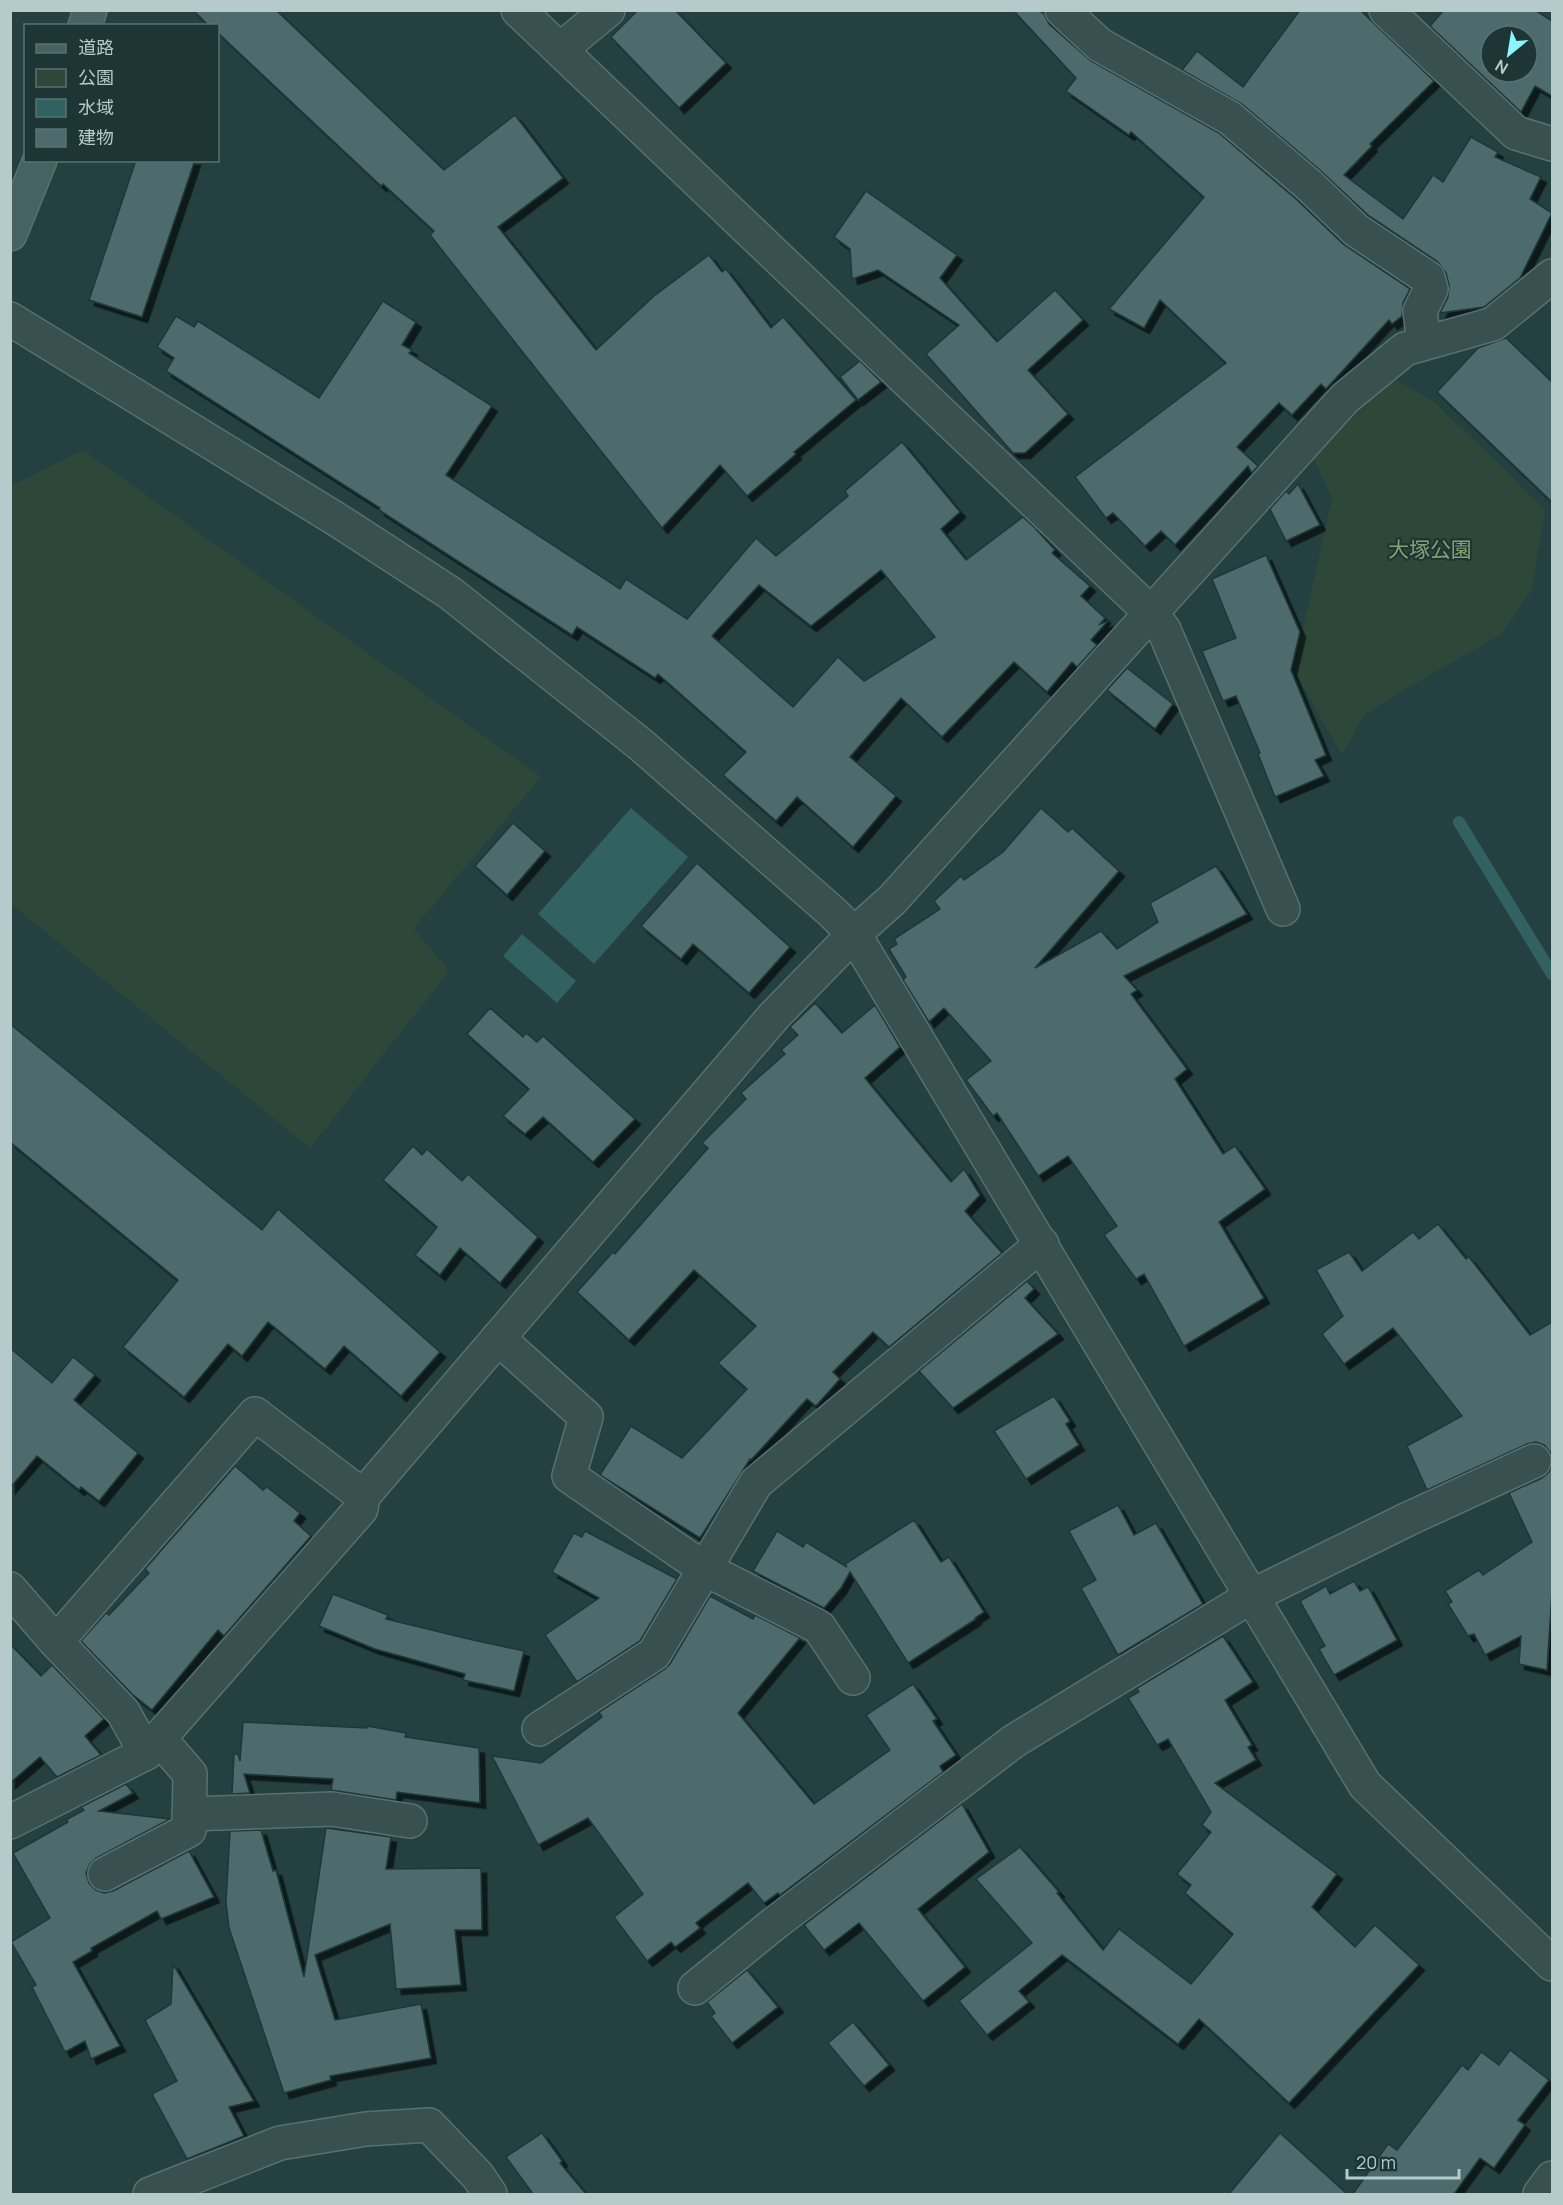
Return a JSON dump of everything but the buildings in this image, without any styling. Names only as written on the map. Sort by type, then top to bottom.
[{"type":"street","points":[[518,10],[1151,613],[1164,630],[1283,909]]},
{"type":"street","points":[[561,49],[608,10]]},
{"type":"street","points":[[1062,10],[1100,45],[1230,118],[1309,185],[1356,230],[1428,278],[1431,289],[1420,311],[1424,343]]},
{"type":"street","points":[[1386,10],[1516,133],[1552,144]]},
{"type":"street","points":[[10,234],[39,162]]},
{"type":"street","points":[[10,1822],[152,1745],[361,1509],[363,1496],[774,1016],[854,934],[892,900],[1346,398],[1405,349],[1493,324],[1552,276]]},
{"type":"street","points":[[10,319],[336,519],[450,594],[640,744],[832,912],[854,934],[1365,1785],[1552,1964]]},
{"type":"street","points":[[539,1729],[654,1654],[756,1483],[1042,1244]]},
{"type":"street","points":[[498,1338],[586,1417],[569,1476],[705,1569],[819,1627],[853,1678]]},
{"type":"street","points":[[56,1641],[255,1413],[363,1496]]},
{"type":"street","points":[[695,1988],[775,1923],[1014,1741],[1252,1596],[1534,1461]]},
{"type":"street","points":[[10,1589],[152,1745],[190,1774],[189,1830],[105,1874]]},
{"type":"street","points":[[189,1814],[332,1809],[410,1821]]},
{"type":"street","points":[[150,2194],[280,2144],[366,2129],[429,2125],[478,2176],[490,2194]]},
{"type":"street","points":[[1540,2194],[1552,2178]]},
{"type":"green space","name":"大塚公園","points":[[1392,378],[1432,400],[1545,509],[1532,589],[1502,634],[1364,715],[1342,755],[1294,671],[1332,498],[1314,460],[1353,410]]},
{"type":"green space","points":[[83,450],[541,777],[414,928],[449,971],[310,1148],[11,904],[11,486]]},
{"type":"water","points":[[631,808],[688,857],[594,964],[538,914]]},
{"type":"water","points":[[522,934],[576,981],[557,1003],[503,956]]},
{"type":"waterway","points":[[1459,822],[1552,974]]}]
